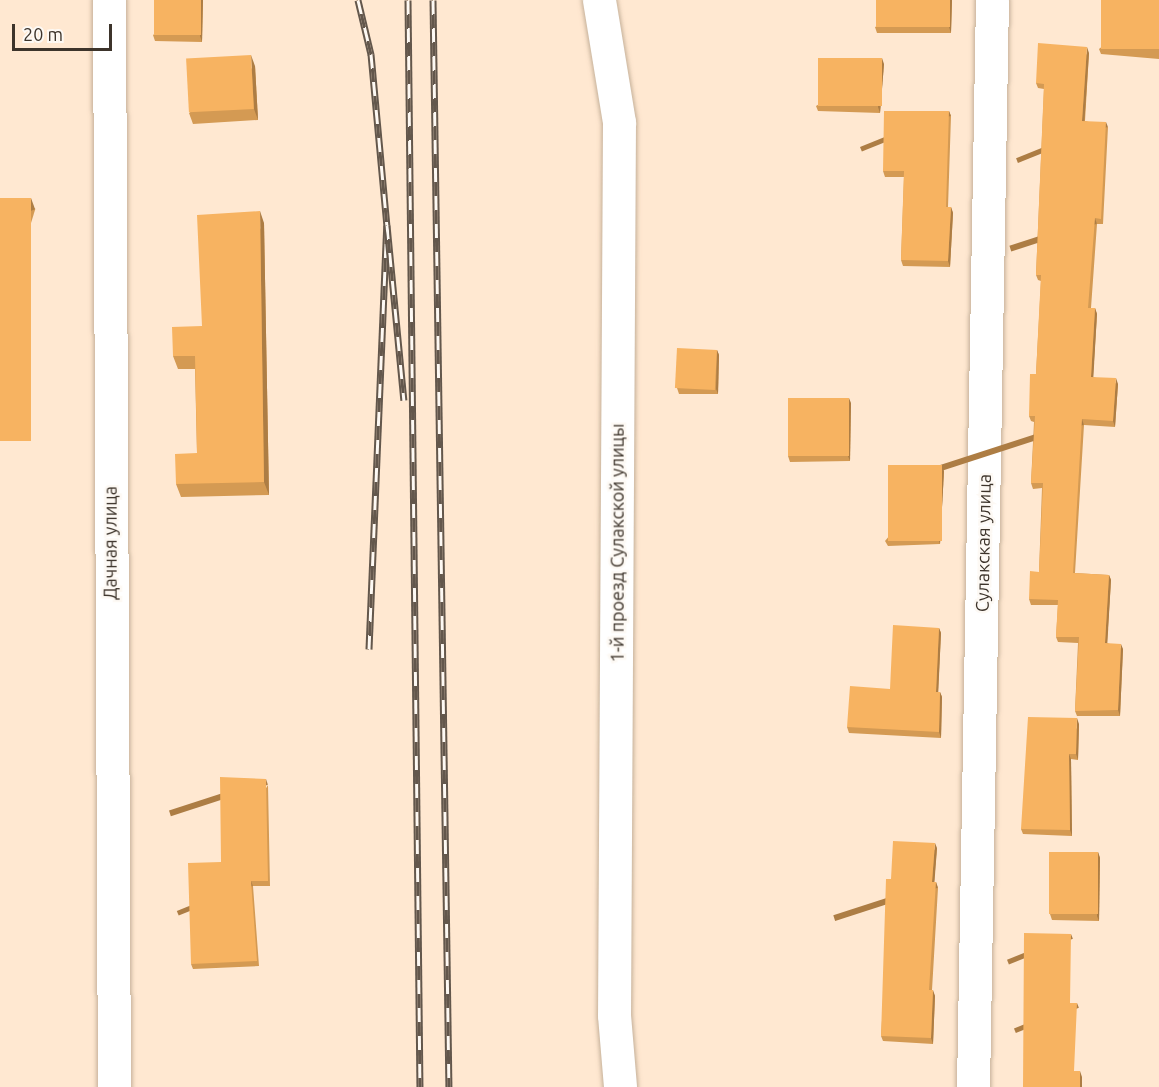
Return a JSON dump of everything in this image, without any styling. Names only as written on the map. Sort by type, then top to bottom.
[{"type":"street","name":"Дачная улица","points":[[109,0],[114,1087]]},
{"type":"street","name":"1-й проезд Сулакской улицы","points":[[599,0],[619,122],[614,1015],[620,1087]]},
{"type":"street","name":"Сулакская улица","points":[[973,1087],[992,0]]},
{"type":"building","points":[[154,0],[201,0],[201,35],[154,35]]},
{"type":"building","points":[[876,0],[950,0],[950,27],[876,27]]},
{"type":"building","points":[[1101,0],[1159,0],[1159,49],[1101,49]]},
{"type":"building","points":[[1038,43],[1087,47],[1082,121],[1106,122],[1101,219],[1095,218],[1088,308],[1095,308],[1091,377],[1116,378],[1113,421],[1082,419],[1073,573],[1109,575],[1105,643],[1121,644],[1118,710],[1075,711],[1079,637],[1056,637],[1058,600],[1029,599],[1030,571],[1039,572],[1043,483],[1031,483],[1035,416],[1029,416],[1030,374],[1036,374],[1041,275],[1036,275],[1044,84],[1036,83]]},
{"type":"building","points":[[251,55],[254,109],[189,112],[186,58]]},
{"type":"building","points":[[818,58],[882,58],[882,106],[818,106]]},
{"type":"building","points":[[884,111],[949,111],[946,207],[951,207],[948,261],[901,260],[904,171],[883,171]]},
{"type":"building","points":[[0,198],[31,198],[31,441],[0,441]]},
{"type":"building","points":[[260,211],[264,482],[176,484],[175,454],[197,453],[195,356],[173,356],[172,327],[202,326],[197,215]]},
{"type":"building","points":[[677,348],[717,350],[715,390],[675,388]]},
{"type":"building","points":[[788,398],[849,398],[849,456],[788,456]]},
{"type":"building","points":[[888,465],[942,465],[942,541],[888,541]]},
{"type":"building","points":[[893,625],[939,628],[936,692],[940,692],[939,732],[847,727],[850,686],[890,689]]},
{"type":"building","points":[[1028,717],[1077,718],[1076,754],[1069,754],[1070,830],[1021,829]]},
{"type":"building","points":[[220,777],[266,779],[268,881],[251,881],[257,961],[191,964],[188,863],[221,862]]},
{"type":"building","points":[[893,841],[935,843],[932,882],[936,882],[929,990],[933,990],[931,1038],[881,1036],[886,879],[891,879]]},
{"type":"building","points":[[1049,852],[1098,852],[1098,914],[1049,914]]},
{"type":"building","points":[[1024,933],[1071,934],[1070,1003],[1077,1003],[1074,1071],[1080,1071],[1080,1087],[1023,1087]]},
{"type":"railway","points":[[358,0],[371,54],[387,225]]},
{"type":"railway","points":[[408,0],[420,1087]]},
{"type":"railway","points":[[433,0],[449,1087]]},
{"type":"railway","points":[[369,649],[387,225],[404,400]]}]
